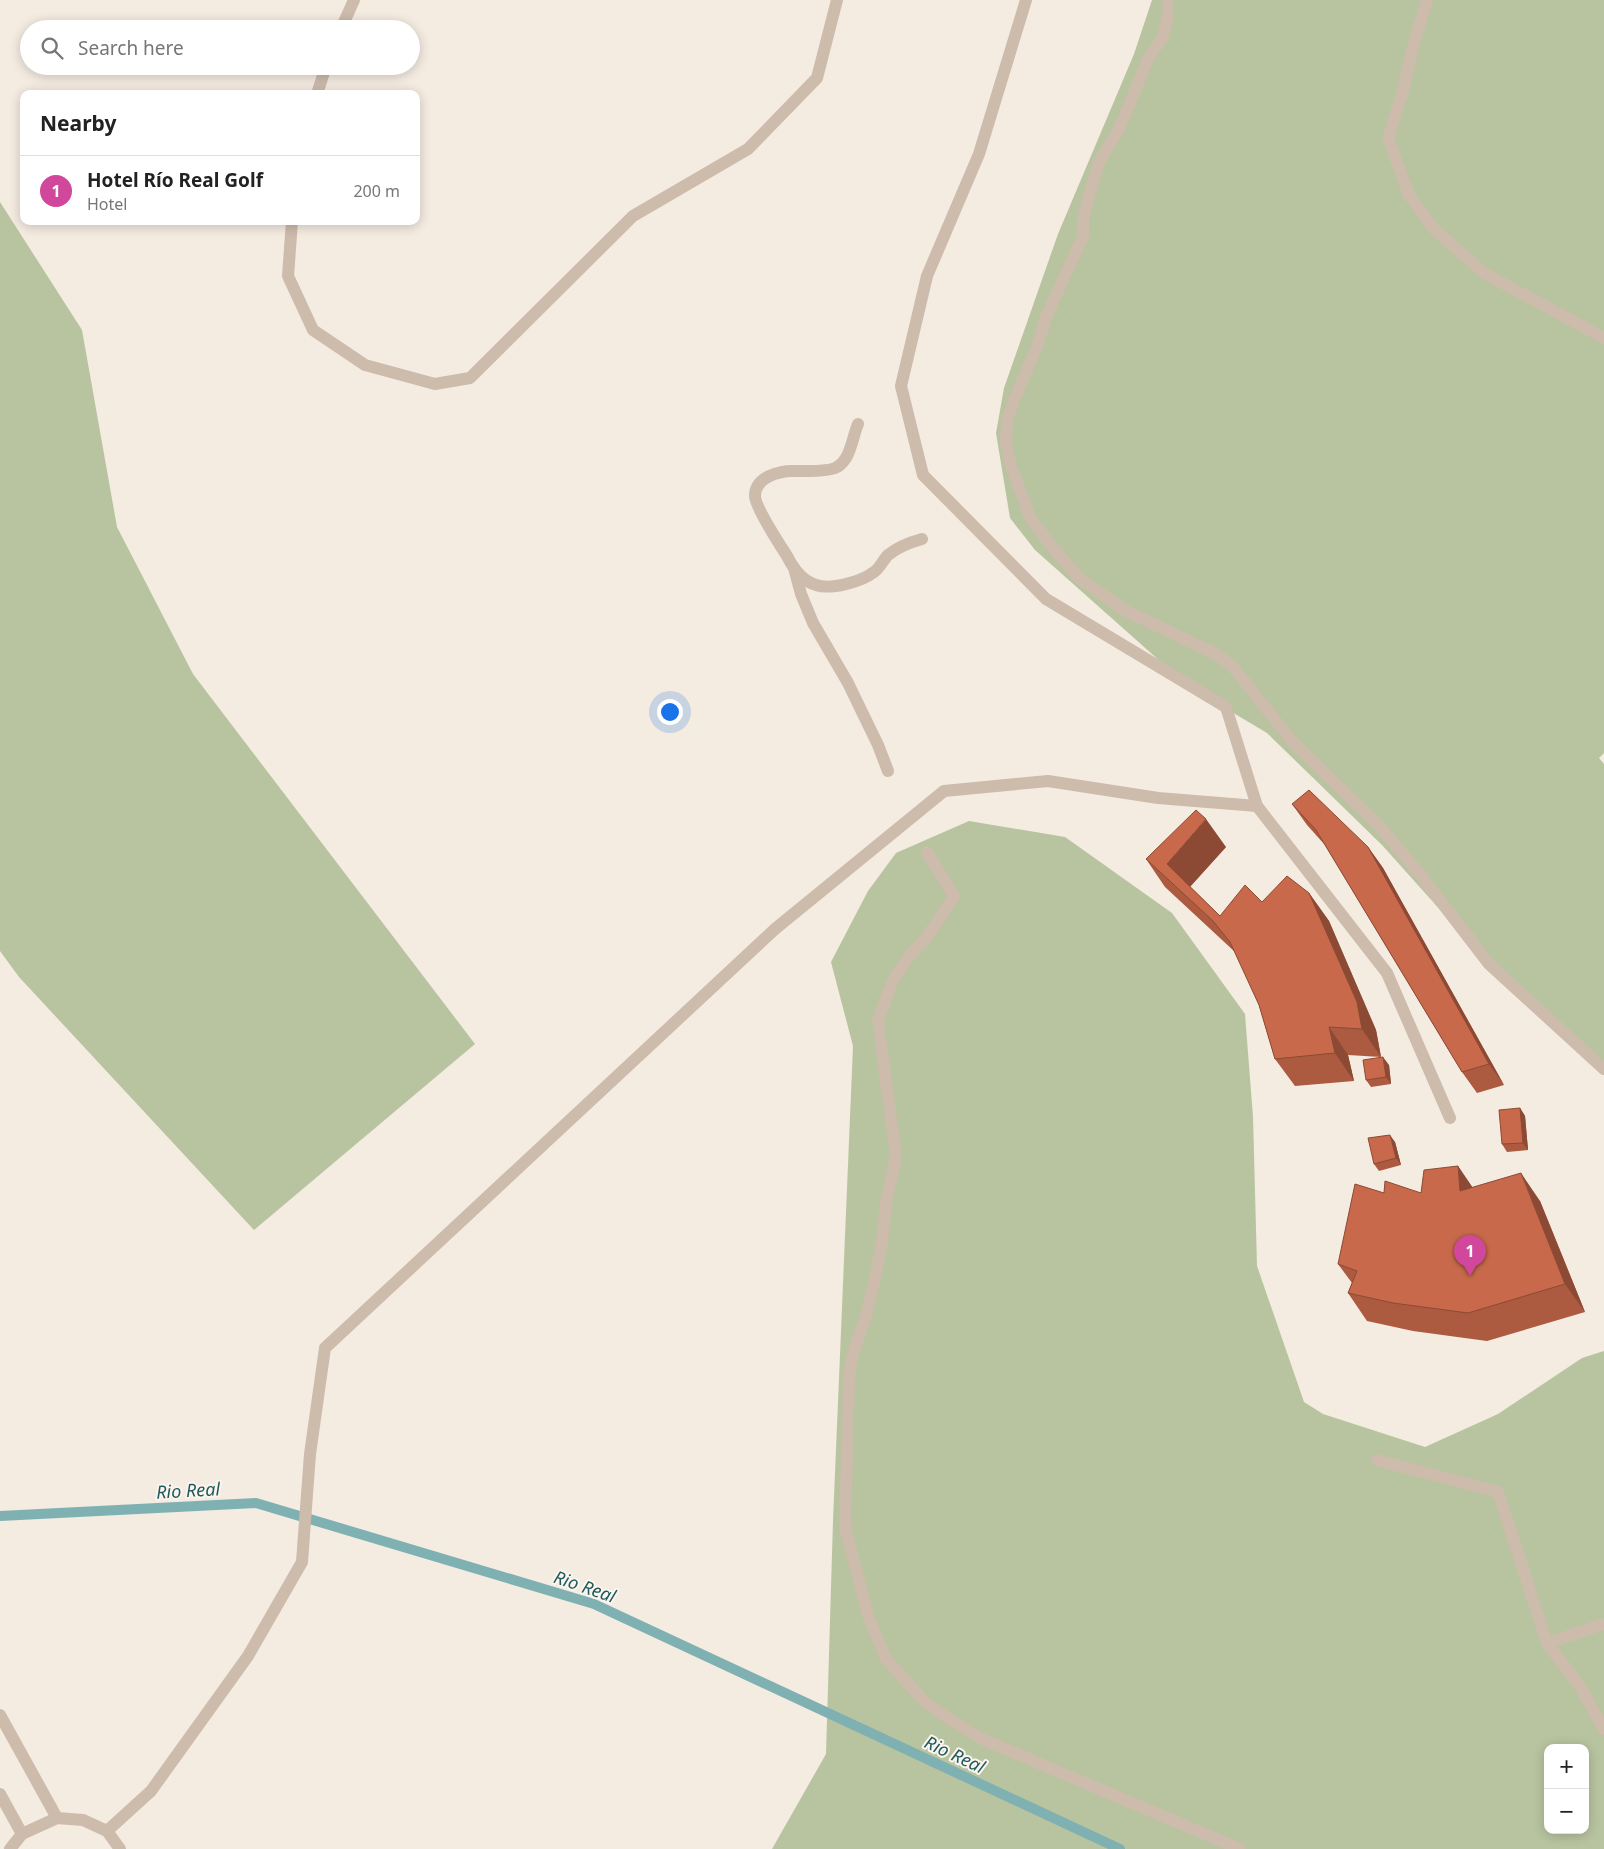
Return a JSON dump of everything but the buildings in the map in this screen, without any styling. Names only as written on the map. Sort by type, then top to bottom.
[{"type":"street","points":[[344,20],[354,0]]},
{"type":"street","points":[[292,225],[288,276],[314,330],[365,365],[434,384],[470,378],[633,216],[748,149],[817,78],[837,0]]},
{"type":"street","points":[[1026,0],[979,154],[927,276],[901,386],[923,475],[1046,599],[1226,708],[1257,806],[1387,973],[1450,1118]]},
{"type":"street","points":[[1168,0],[1168,15],[1163,37],[1150,57],[1119,129],[1099,162],[1084,217],[1082,236],[1046,317],[1035,352],[1014,400],[1007,422],[1006,443],[1011,466],[1030,517],[1078,577],[1124,610],[1216,654],[1233,667],[1292,741],[1380,827],[1419,873],[1489,964],[1604,1069]]},
{"type":"street","points":[[1427,0],[1414,40],[1402,94],[1388,138],[1409,195],[1434,229],[1484,273],[1604,338]]},
{"type":"street","points":[[318,90],[323,75]]},
{"type":"street","points":[[858,424],[850,449],[845,459],[836,468],[811,471],[791,470],[773,474],[766,477],[756,490],[754,497],[794,568],[801,594],[813,624],[848,683],[878,744],[888,771]]},
{"type":"street","points":[[794,568],[815,585],[845,584],[865,578],[875,572],[889,555],[909,543],[922,539]]},
{"type":"street","points":[[107,1831],[151,1791],[248,1656],[302,1562],[310,1454],[325,1348],[774,929],[944,791],[1048,781],[1158,798],[1257,806]]},
{"type":"street","points":[[927,852],[954,896],[892,982],[878,1021],[896,1157],[886,1203],[882,1242],[874,1283],[866,1316],[853,1353],[849,1378],[845,1528],[869,1618],[886,1659],[925,1702],[950,1720],[982,1739],[1240,1849]]},
{"type":"street","points":[[1377,1460],[1498,1492],[1547,1643],[1579,1685],[1604,1729]]},
{"type":"street","points":[[1547,1643],[1604,1624]]},
{"type":"street","points":[[0,1715],[57,1818]]},
{"type":"street","points":[[0,1794],[22,1834]]},
{"type":"street","points":[[10,1849],[22,1834],[57,1818],[83,1820],[107,1831],[120,1849]]},
{"type":"green space","points":[[1152,0],[1604,0],[1604,753],[1599,758],[1604,764],[1604,1072],[1512,990],[1382,845],[1267,733],[1188,686],[1035,550],[1010,518],[996,433],[1004,388],[1058,234],[1134,54]]},
{"type":"green space","points":[[0,202],[82,330],[117,527],[193,674],[475,1044],[254,1230],[19,977],[0,951]]},
{"type":"green space","points":[[969,821],[1065,837],[1172,913],[1245,1014],[1253,1117],[1257,1266],[1304,1402],[1323,1414],[1425,1447],[1498,1414],[1582,1358],[1604,1351],[1604,1849],[772,1849],[826,1754],[833,1521],[853,1046],[831,962],[868,891],[896,853]]},
{"type":"waterway","name":"Rio Real","points":[[0,1516],[256,1503],[594,1604],[1120,1849]]},
{"type":"place","name":"Hotel Río Real Golf","points":[[1470,1276]]}]
